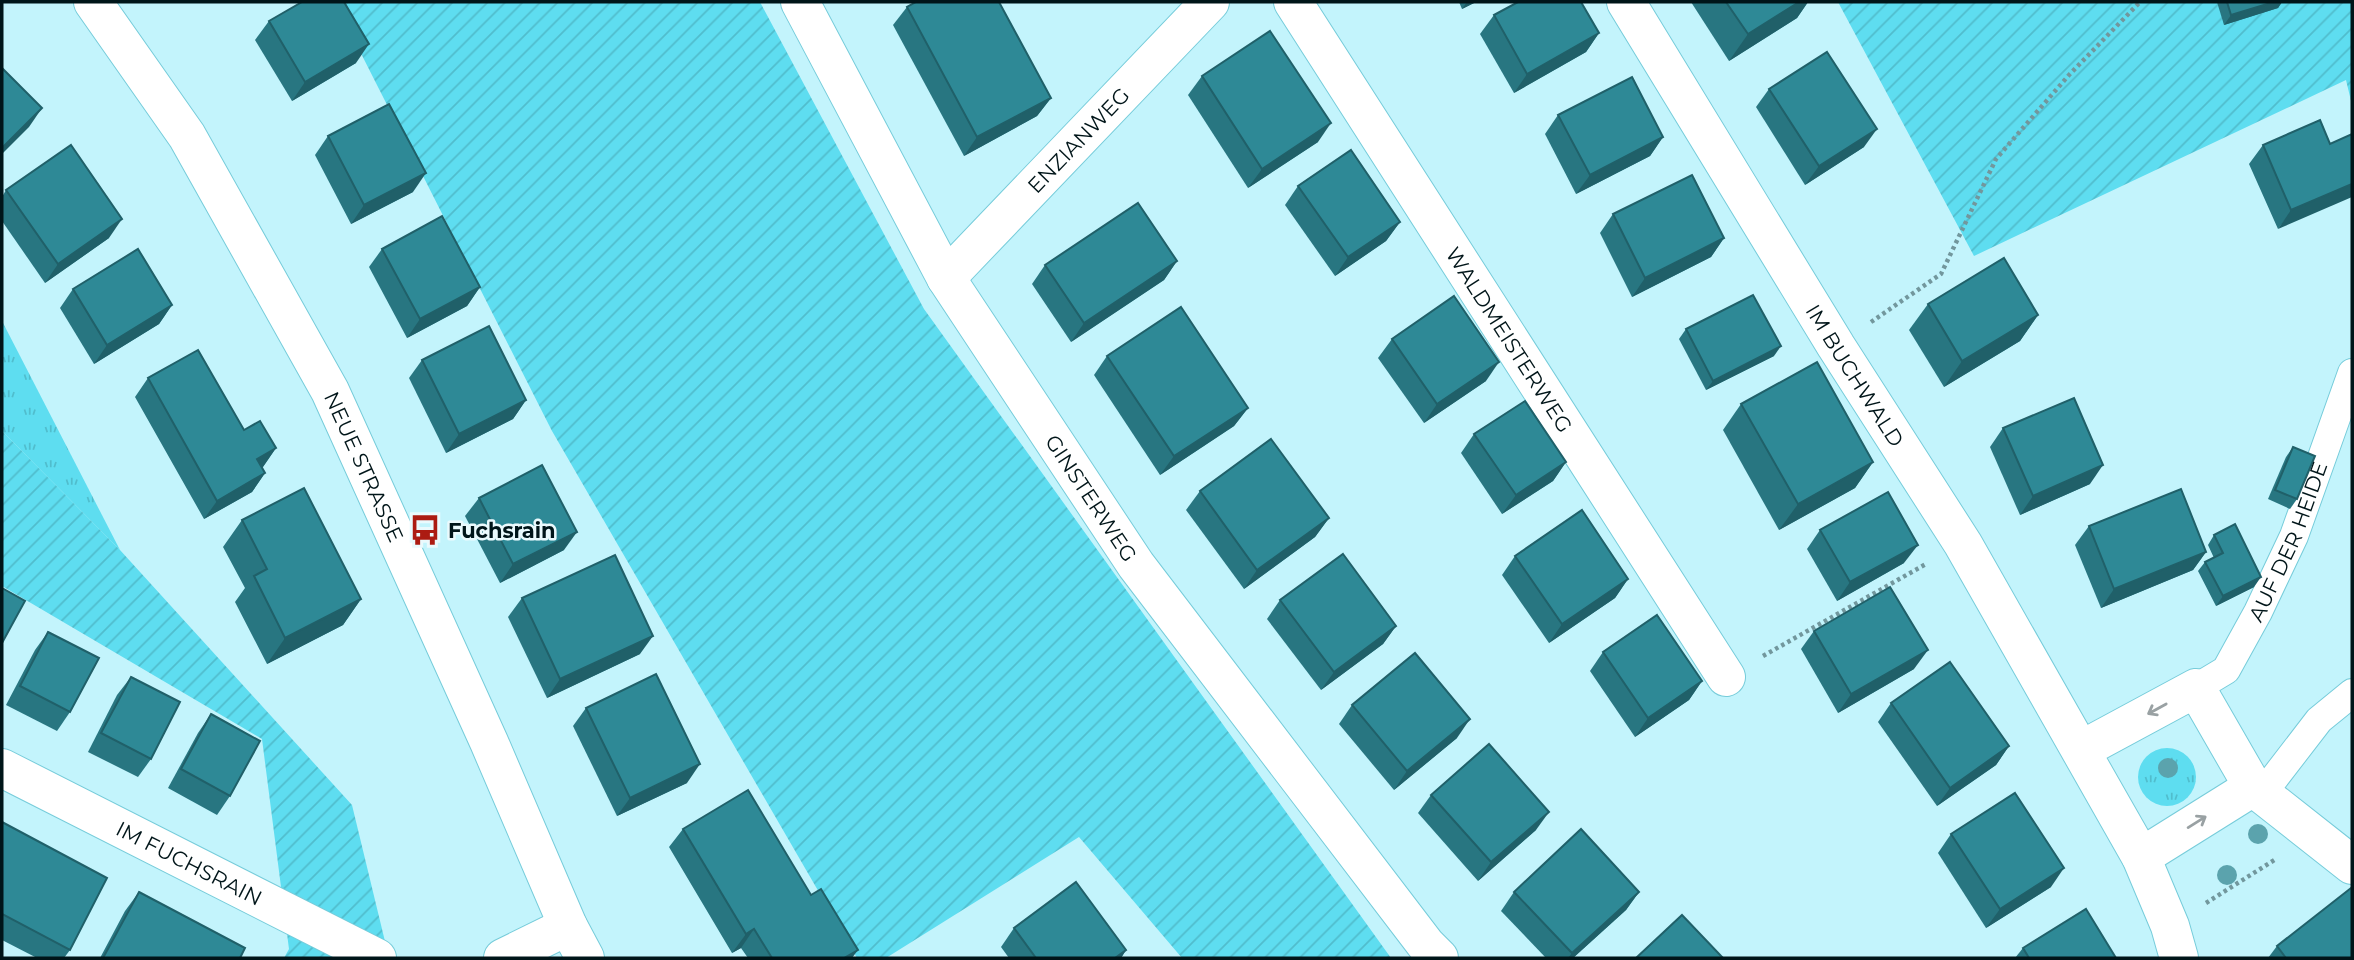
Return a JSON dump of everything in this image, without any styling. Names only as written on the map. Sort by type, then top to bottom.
[{"type":"street","name":"NEUE STRASSE","points":[[93,2],[187,136],[330,391],[576,942]]},
{"type":"street","name":"GINSTERWEG","points":[[800,2],[946,278],[1136,565],[1439,958]]},
{"type":"street","name":"ENZIANWEG","points":[[946,278],[1210,2]]},
{"type":"street","name":"WALDMEISTERWEG","points":[[1293,2],[1726,677]]},
{"type":"street","name":"IM BUCHWALD","points":[[1626,2],[1836,346],[1963,544],[2141,857]]},
{"type":"street","points":[[2081,750],[2196,688],[2258,790],[2352,865]]},
{"type":"street","name":"IM FUCHSRAIN","points":[[2,768],[377,958]]},
{"type":"street","points":[[2179,958],[2170,926],[2141,857],[2258,790]]},
{"type":"street","points":[[503,958],[576,942]]},
{"type":"lane","name":"AUF DER HEIDE","points":[[2196,688],[2226,670],[2258,612],[2294,536],[2352,373]]},
{"type":"lane","points":[[2258,790],[2319,720],[2352,693]]},
{"type":"path","points":[[1836,346],[1941,274],[1996,159],[2069,75],[2140,2]]},
{"type":"path","points":[[1726,677],[1963,544]]},
{"type":"path","points":[[2221,894],[2238,883]]},
{"type":"green space","points":[[335,2],[760,2],[924,309],[1391,958],[1182,958],[1079,837],[886,958],[857,958],[552,431]]},
{"type":"green space","points":[[1838,2],[2352,2],[2352,105],[2346,80],[1974,256]]},
{"type":"green space","points":[[2,321],[120,550],[2,431]]},
{"type":"green space","points":[[2,431],[120,550],[352,805],[389,958],[284,958],[289,949],[262,739],[2,586]]},
{"type":"green space","points":[[2167,748],[2178,750],[2191,761],[2196,777],[2194,788],[2183,801],[2167,806],[2156,804],[2143,793],[2138,777],[2140,766],[2151,753]]},
{"type":"building","points":[[302,2],[344,2],[369,44],[305,82],[269,21]]},
{"type":"building","points":[[916,2],[999,2],[1051,98],[977,137],[907,7]]},
{"type":"building","points":[[1518,2],[1581,2],[1599,33],[1527,74],[1494,15]]},
{"type":"building","points":[[1726,2],[1799,2],[1748,34]]},
{"type":"building","points":[[2227,2],[2274,2],[2231,15]]},
{"type":"building","points":[[1270,31],[1331,123],[1262,169],[1202,76]]},
{"type":"building","points":[[1827,52],[1877,129],[1819,166],[1769,89]]},
{"type":"building","points":[[2,68],[42,108],[2,148]]},
{"type":"building","points":[[1632,77],[1663,137],[1590,175],[1558,115]]},
{"type":"building","points":[[389,104],[426,173],[364,205],[328,136]]},
{"type":"building","points":[[2320,120],[2330,144],[2352,134],[2352,184],[2291,210],[2263,145]]},
{"type":"building","points":[[71,145],[122,219],[58,264],[6,190]]},
{"type":"building","points":[[1351,150],[1400,222],[1348,257],[1298,186]]},
{"type":"building","points":[[1692,175],[1724,238],[1645,278],[1613,214]]},
{"type":"building","points":[[1138,203],[1177,261],[1084,323],[1045,265]]},
{"type":"building","points":[[442,216],[480,287],[420,319],[382,249]]},
{"type":"building","points":[[138,249],[172,305],[107,345],[73,289]]},
{"type":"building","points":[[2004,258],[2038,315],[1962,361],[1928,304]]},
{"type":"building","points":[[1753,295],[1781,346],[1713,381],[1686,329]]},
{"type":"building","points":[[1454,296],[1499,362],[1437,404],[1392,339]]},
{"type":"building","points":[[1181,307],[1248,408],[1174,456],[1107,356]]},
{"type":"building","points":[[489,326],[526,400],[459,434],[422,360]]},
{"type":"building","points":[[198,350],[244,430],[260,421],[276,448],[257,459],[265,473],[217,501],[148,378]]},
{"type":"building","points":[[1817,362],[1873,462],[1798,504],[1741,404]]},
{"type":"building","points":[[2074,398],[2103,465],[2033,496],[2003,428]]},
{"type":"building","points":[[1525,401],[1566,462],[1516,495],[1474,434]]},
{"type":"building","points":[[1271,439],[1329,518],[1257,570],[1200,491]]},
{"type":"building","points":[[2293,447],[2315,456],[2297,499],[2275,490]]},
{"type":"building","points":[[542,465],[577,532],[513,564],[479,498]]},
{"type":"building","points":[[304,488],[361,599],[285,638],[254,576],[267,569],[242,520]]},
{"type":"building","points":[[2181,489],[2206,552],[2114,589],[2089,526]]},
{"type":"building","points":[[1888,492],[1918,545],[1850,582],[1820,530]]},
{"type":"building","points":[[1582,510],[1628,579],[1562,624],[1515,556]]},
{"type":"building","points":[[2235,524],[2261,577],[2223,596],[2205,562],[2223,553],[2214,535]]},
{"type":"building","points":[[1343,554],[1396,626],[1334,672],[1280,600]]},
{"type":"building","points":[[615,555],[653,636],[560,679],[522,598]]},
{"type":"building","points":[[1890,587],[1928,650],[1851,694],[1814,631]]},
{"type":"building","points":[[2,588],[25,601],[2,643]]},
{"type":"building","points":[[1657,615],[1702,681],[1648,718],[1603,652]]},
{"type":"building","points":[[48,632],[99,658],[70,712],[20,686]]},
{"type":"building","points":[[1415,653],[1470,719],[1407,771],[1352,705]]},
{"type":"building","points":[[1950,662],[2009,746],[1950,788],[1891,703]]},
{"type":"building","points":[[656,674],[700,764],[630,798],[586,708]]},
{"type":"building","points":[[131,677],[180,702],[151,759],[101,733]]},
{"type":"building","points":[[211,714],[260,741],[230,796],[181,769]]},
{"type":"building","points":[[1489,744],[1549,812],[1491,862],[1431,795]]},
{"type":"building","points":[[748,790],[811,895],[821,889],[858,950],[844,958],[772,958],[754,929],[746,934],[683,829]]},
{"type":"building","points":[[2015,793],[2064,868],[2000,909],[1951,834]]},
{"type":"building","points":[[2,822],[107,878],[70,950],[2,914]]},
{"type":"building","points":[[1581,829],[1639,892],[1572,953],[1514,892]]},
{"type":"building","points":[[1076,882],[1126,950],[1115,958],[1036,958],[1014,928]]},
{"type":"building","points":[[2351,888],[2352,958],[2286,958],[2277,946]]},
{"type":"building","points":[[139,892],[245,948],[240,958],[103,958]]},
{"type":"building","points":[[2086,909],[2116,958],[2029,958],[2023,948]]},
{"type":"building","points":[[1682,915],[1723,958],[1636,958]]},
{"type":"place","name":"Fuchsrain","points":[[425,530]]}]
